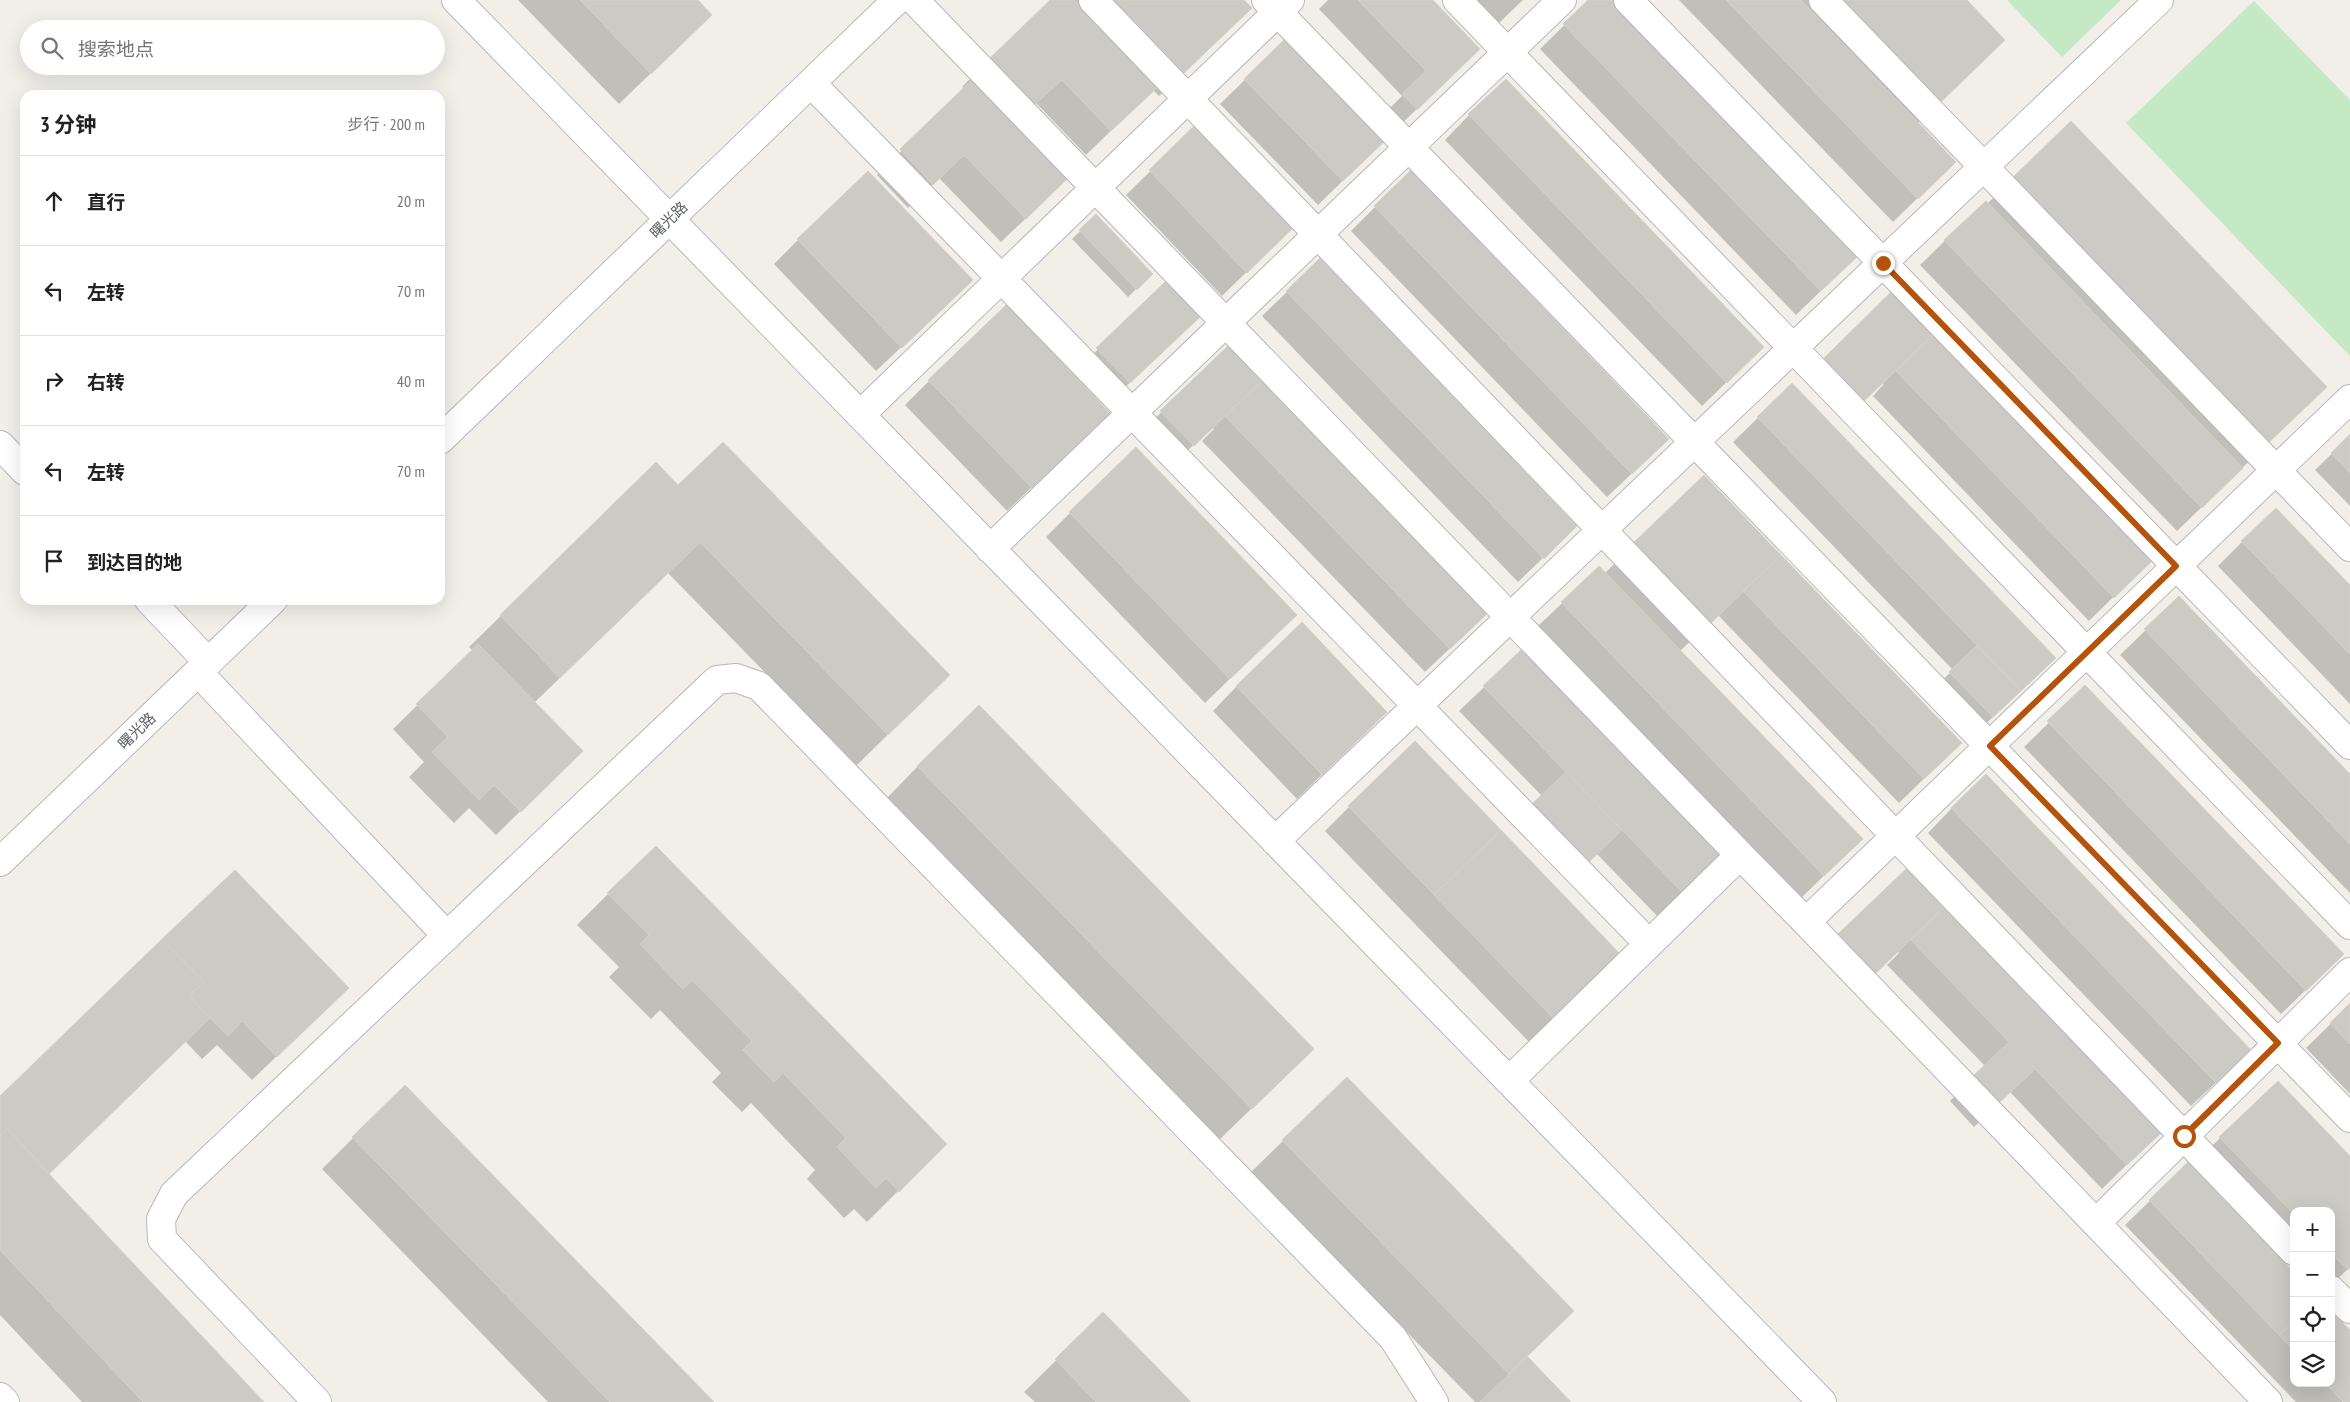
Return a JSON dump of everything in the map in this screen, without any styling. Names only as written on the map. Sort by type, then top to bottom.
[{"type":"street","points":[[456,0],[1822,1402]]},
{"type":"street","name":"曙光路","points":[[445,435],[897,0]]},
{"type":"street","points":[[914,0],[2268,1402]]},
{"type":"street","points":[[1093,0],[2290,1247]]},
{"type":"street","points":[[1457,0],[2350,925]]},
{"type":"street","points":[[990,549],[1562,0]]},
{"type":"street","points":[[1628,0],[2350,745]]},
{"type":"street","points":[[1822,0],[2350,548]]},
{"type":"street","points":[[1275,841],[2159,0]]},
{"type":"street","points":[[860,415],[1188,99],[1278,4],[1409,147],[2350,1118]]},
{"type":"street","points":[[811,83],[1649,944]]},
{"type":"street","points":[[1806,922],[2350,399]]},
{"type":"street","points":[[1,449],[20,466]]},
{"type":"street","points":[[153,605],[203,667],[447,936]]},
{"type":"street","name":"曙光路","points":[[0,862],[268,605]]},
{"type":"street","points":[[318,1402],[162,1239],[161,1219],[174,1194],[717,680],[736,678],[759,686],[1393,1338],[1434,1402]]},
{"type":"street","points":[[1509,1081],[1740,855]]},
{"type":"street","points":[[2096,1223],[2350,972]]},
{"type":"street","points":[[2335,1294],[2350,1310]]},
{"type":"street","points":[[0,1397],[5,1402]]},
{"type":"green space","points":[[2007,0],[2121,0],[2062,57]]},
{"type":"green space","points":[[2254,1],[2350,100],[2350,356],[2126,123]]},
{"type":"building","points":[[580,0],[698,0],[712,15],[651,74]]},
{"type":"building","points":[[1050,0],[1074,0],[1158,87],[1111,131],[1062,80],[1031,108],[986,62]]},
{"type":"building","points":[[1114,0],[1244,0],[1252,8],[1184,73]]},
{"type":"building","points":[[1358,0],[1433,0],[1480,49],[1417,110],[1402,94],[1426,71]]},
{"type":"building","points":[[1588,0],[1612,0],[1858,256],[1821,291],[1563,24]]},
{"type":"building","points":[[1726,0],[1801,0],[1956,162],[1918,199]]},
{"type":"building","points":[[1843,0],[1967,0],[2005,40],[1941,102]]},
{"type":"building","points":[[1289,35],[1388,138],[1343,181],[1244,79]]},
{"type":"building","points":[[977,75],[1072,174],[1026,219],[964,155],[933,185],[900,149]]},
{"type":"building","points":[[1506,79],[1764,347],[1727,383],[1468,114]]},
{"type":"building","points":[[2071,121],[2327,387],[2263,448],[2008,182]]},
{"type":"building","points":[[1196,124],[1294,227],[1247,273],[1149,170]]},
{"type":"building","points":[[1411,170],[1669,439],[1632,474],[1374,206]]},
{"type":"building","points":[[868,171],[973,280],[902,348],[797,239]]},
{"type":"building","points":[[1986,201],[2243,468],[2202,508],[1944,240]]},
{"type":"building","points":[[1096,214],[1153,274],[1137,290],[1079,230]]},
{"type":"building","points":[[1320,258],[1577,526],[1544,559],[1286,291]]},
{"type":"building","points":[[1166,281],[1200,317],[1130,383],[1096,348]]},
{"type":"building","points":[[1892,291],[1934,334],[1862,403],[1821,361]]},
{"type":"building","points":[[1007,304],[1110,413],[1032,488],[928,380]]},
{"type":"building","points":[[1934,334],[2152,561],[2114,598],[1896,371]]},
{"type":"building","points":[[1233,341],[1267,376],[1194,446],[1160,411]]},
{"type":"building","points":[[1267,376],[1492,609],[1450,649],[1225,416]]},
{"type":"building","points":[[1792,383],[2056,658],[2021,691],[1757,417]]},
{"type":"building","points":[[2350,434],[2350,473],[2331,453]]},
{"type":"building","points":[[723,442],[950,675],[888,735],[700,542],[560,678],[500,615],[656,462],[678,485]]},
{"type":"building","points":[[1136,447],[1297,615],[1230,679],[1069,512]]},
{"type":"building","points":[[1704,475],[1781,555],[1707,627],[1629,547]]},
{"type":"building","points":[[2276,508],[2350,585],[2350,654],[2241,541]]},
{"type":"building","points":[[1781,555],[1962,743],[1924,779],[1743,591]]},
{"type":"building","points":[[1599,566],[1863,839],[1824,876],[1561,602]]},
{"type":"building","points":[[2179,596],[2350,774],[2350,844],[2144,629]]},
{"type":"building","points":[[1302,622],[1387,712],[1322,775],[1236,686]]},
{"type":"building","points":[[478,644],[583,751],[521,812],[494,785],[479,800],[432,752],[448,737],[416,704]]},
{"type":"building","points":[[1977,645],[2021,691],[1993,717],[1949,672]]},
{"type":"building","points":[[1522,649],[1725,859],[1686,896],[1483,686]]},
{"type":"building","points":[[2085,685],[2344,954],[2306,991],[2047,721]]},
{"type":"building","points":[[979,705],[1314,1049],[1252,1109],[917,766]]},
{"type":"building","points":[[1415,741],[1501,830],[1434,895],[1348,806]]},
{"type":"building","points":[[1566,772],[1622,830],[1588,863],[1532,804]]},
{"type":"building","points":[[1986,774],[2251,1050],[2216,1083],[1951,808]]},
{"type":"building","points":[[1501,830],[1623,957],[1556,1021],[1434,895]]},
{"type":"building","points":[[656,846],[947,1144],[899,1192],[886,1178],[876,1188],[837,1147],[846,1138],[783,1073],[774,1082],[743,1050],[752,1041],[692,980],[683,989],[640,944],[649,935],[607,893]]},
{"type":"building","points":[[1907,868],[1944,907],[1875,974],[1838,934]]},
{"type":"building","points":[[235,870],[349,988],[277,1057],[242,1021],[228,1036],[189,996],[204,982],[162,939]]},
{"type":"building","points":[[1944,907],[2161,1133],[2127,1165],[2035,1069],[1999,1103],[1973,1076],[2009,1042],[1911,940]]},
{"type":"building","points":[[162,939],[204,982],[189,996],[210,1018],[49,1174],[8,1129],[0,1136],[0,1096]]},
{"type":"building","points":[[2350,1003],[2350,1044],[2330,1023]]},
{"type":"building","points":[[1347,1077],[1574,1311],[1509,1374],[1282,1140]]},
{"type":"building","points":[[2278,1081],[2350,1156],[2350,1268],[2348,1270],[2335,1257],[2335,1207],[2290,1207],[2290,1210],[2219,1137]]},
{"type":"building","points":[[405,1085],[714,1402],[610,1402],[352,1137]]},
{"type":"building","points":[[8,1129],[264,1402],[143,1402],[0,1250],[0,1136]]},
{"type":"building","points":[[2188,1162],[2290,1268],[2290,1325],[2279,1335],[2149,1200]]},
{"type":"building","points":[[1103,1312],[1191,1402],[1096,1402],[1055,1359]]},
{"type":"building","points":[[2335,1315],[2350,1330],[2350,1402],[2343,1402],[2329,1387],[2335,1387]]},
{"type":"building","points":[[2290,1325],[2290,1347],[2279,1335]]},
{"type":"building","points":[[1527,1356],[1571,1402],[1480,1402],[1509,1374]]},
{"type":"route","points":[[1883,263],[2176,566],[1990,746],[2278,1043],[2184,1136]]}]
